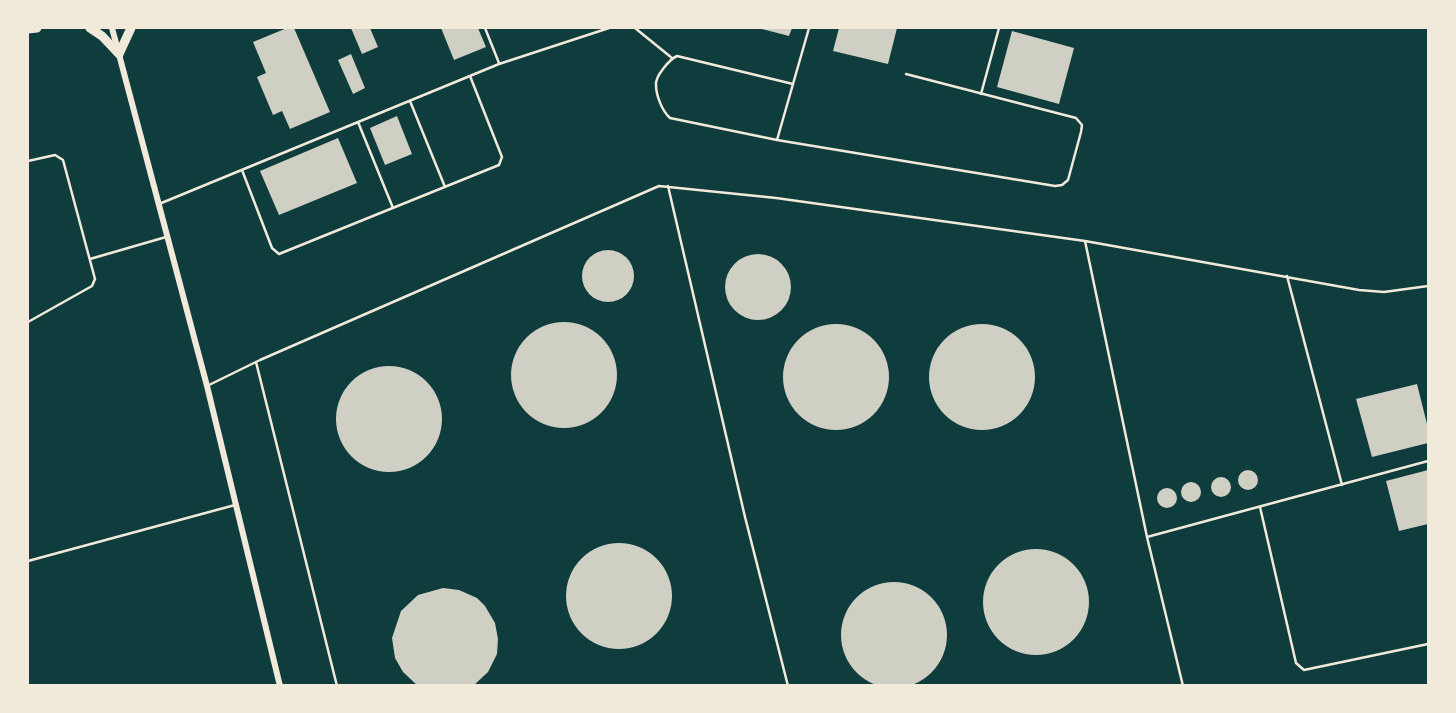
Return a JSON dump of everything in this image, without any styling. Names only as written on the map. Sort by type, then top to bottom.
[{"type":"main road","points":[[28,29],[37,28]]},
{"type":"main road","points":[[90,28],[119,54],[132,28]]},
{"type":"street","points":[[112,28],[208,386],[280,686]]},
{"type":"lane","points":[[485,28],[499,64]]},
{"type":"lane","points":[[159,204],[499,64],[609,28]]},
{"type":"lane","points":[[635,28],[672,58]]},
{"type":"lane","points":[[777,140],[809,28]]},
{"type":"lane","points":[[981,94],[999,28]]},
{"type":"lane","points":[[793,84],[682,56],[672,58],[656,80],[666,114],[670,118],[777,140],[1056,186],[1066,183],[1071,176],[1081,132],[1080,122],[1073,117],[906,74]]},
{"type":"lane","points":[[242,170],[272,248],[276,253],[282,253],[499,165],[503,161],[470,76]]},
{"type":"lane","points":[[410,101],[445,187]]},
{"type":"lane","points":[[358,122],[393,208]]},
{"type":"lane","points":[[28,162],[55,155],[63,160],[95,279],[92,286],[28,322]]},
{"type":"lane","points":[[668,186],[745,518],[788,686]]},
{"type":"lane","points":[[208,386],[256,362],[559,230],[648,189],[668,186],[776,198],[1084,241],[1384,292],[1428,286]]},
{"type":"lane","points":[[90,258],[168,237]]},
{"type":"lane","points":[[1084,241],[1147,537],[1183,686]]},
{"type":"lane","points":[[1287,276],[1342,486]]},
{"type":"lane","points":[[256,362],[337,686]]},
{"type":"lane","points":[[1147,537],[1342,486],[1428,461]]},
{"type":"lane","points":[[28,561],[236,504]]},
{"type":"lane","points":[[1260,507],[1296,663],[1300,669],[1304,670],[1428,644]]},
{"type":"building","points":[[287,28],[294,28],[330,112],[290,129],[282,111],[273,115],[257,77],[266,73],[253,42]]},
{"type":"building","points":[[351,28],[370,28],[378,47],[362,54]]},
{"type":"building","points":[[441,28],[478,28],[486,47],[454,60]]},
{"type":"building","points":[[758,28],[792,28],[789,36]]},
{"type":"building","points":[[839,28],[897,28],[888,64],[833,51]]},
{"type":"building","points":[[1012,31],[1074,48],[1059,104],[997,87]]},
{"type":"building","points":[[351,54],[365,88],[353,94],[338,60]]},
{"type":"building","points":[[397,116],[412,154],[385,165],[370,128]]},
{"type":"building","points":[[338,138],[357,183],[279,215],[260,171]]},
{"type":"building","points":[[603,250],[613,250],[623,254],[630,261],[634,276],[630,291],[623,298],[613,302],[603,302],[593,298],[586,291],[582,281],[582,271],[586,261],[593,254]]},
{"type":"building","points":[[758,254],[771,256],[786,269],[789,274],[791,287],[789,300],[776,315],[771,318],[758,320],[745,318],[730,305],[727,300],[725,287],[727,274],[740,259],[745,256]]},
{"type":"building","points":[[564,322],[584,326],[601,338],[613,355],[617,375],[613,395],[601,412],[584,424],[564,428],[544,424],[527,412],[515,395],[511,375],[515,355],[527,338],[544,326]]},
{"type":"building","points":[[836,324],[856,328],[873,340],[885,357],[889,377],[885,397],[873,414],[856,426],[836,430],[816,426],[799,414],[787,397],[783,377],[787,357],[799,340],[816,328]]},
{"type":"building","points":[[982,324],[1002,328],[1019,340],[1031,357],[1035,377],[1031,397],[1019,414],[1002,426],[982,430],[962,426],[945,414],[933,397],[929,377],[933,357],[945,340],[962,328]]},
{"type":"building","points":[[389,366],[409,370],[426,382],[438,399],[442,419],[438,439],[426,456],[409,468],[389,472],[369,468],[352,456],[340,439],[336,419],[340,399],[352,382],[369,370]]},
{"type":"building","points":[[1417,384],[1428,428],[1428,443],[1372,457],[1356,399]]},
{"type":"building","points":[[1244,470],[1252,470],[1258,476],[1258,484],[1252,490],[1244,490],[1238,484],[1238,476]]},
{"type":"building","points":[[1428,470],[1428,524],[1399,531],[1386,481]]},
{"type":"building","points":[[1217,477],[1225,477],[1231,483],[1231,491],[1225,497],[1217,497],[1211,491],[1211,483]]},
{"type":"building","points":[[1187,482],[1195,482],[1201,488],[1201,496],[1195,502],[1187,502],[1181,496],[1181,488]]},
{"type":"building","points":[[1163,488],[1171,488],[1177,494],[1177,502],[1171,508],[1163,508],[1157,502],[1157,494]]},
{"type":"building","points":[[619,543],[639,547],[656,559],[668,576],[672,596],[668,616],[656,633],[639,645],[619,649],[599,645],[582,633],[570,616],[566,596],[570,576],[582,559],[599,547]]},
{"type":"building","points":[[1036,549],[1056,553],[1073,565],[1085,582],[1089,602],[1085,622],[1073,639],[1056,651],[1036,655],[1016,651],[999,639],[987,622],[983,602],[987,582],[999,565],[1016,553]]},
{"type":"building","points":[[894,582],[914,586],[931,598],[943,615],[947,635],[943,655],[931,672],[914,684],[894,688],[874,684],[857,672],[845,655],[841,635],[845,615],[857,598],[874,586]]},
{"type":"building","points":[[443,588],[459,590],[477,598],[485,606],[495,623],[498,639],[497,654],[488,672],[473,686],[418,686],[403,672],[395,658],[392,638],[401,611],[418,595]]}]
